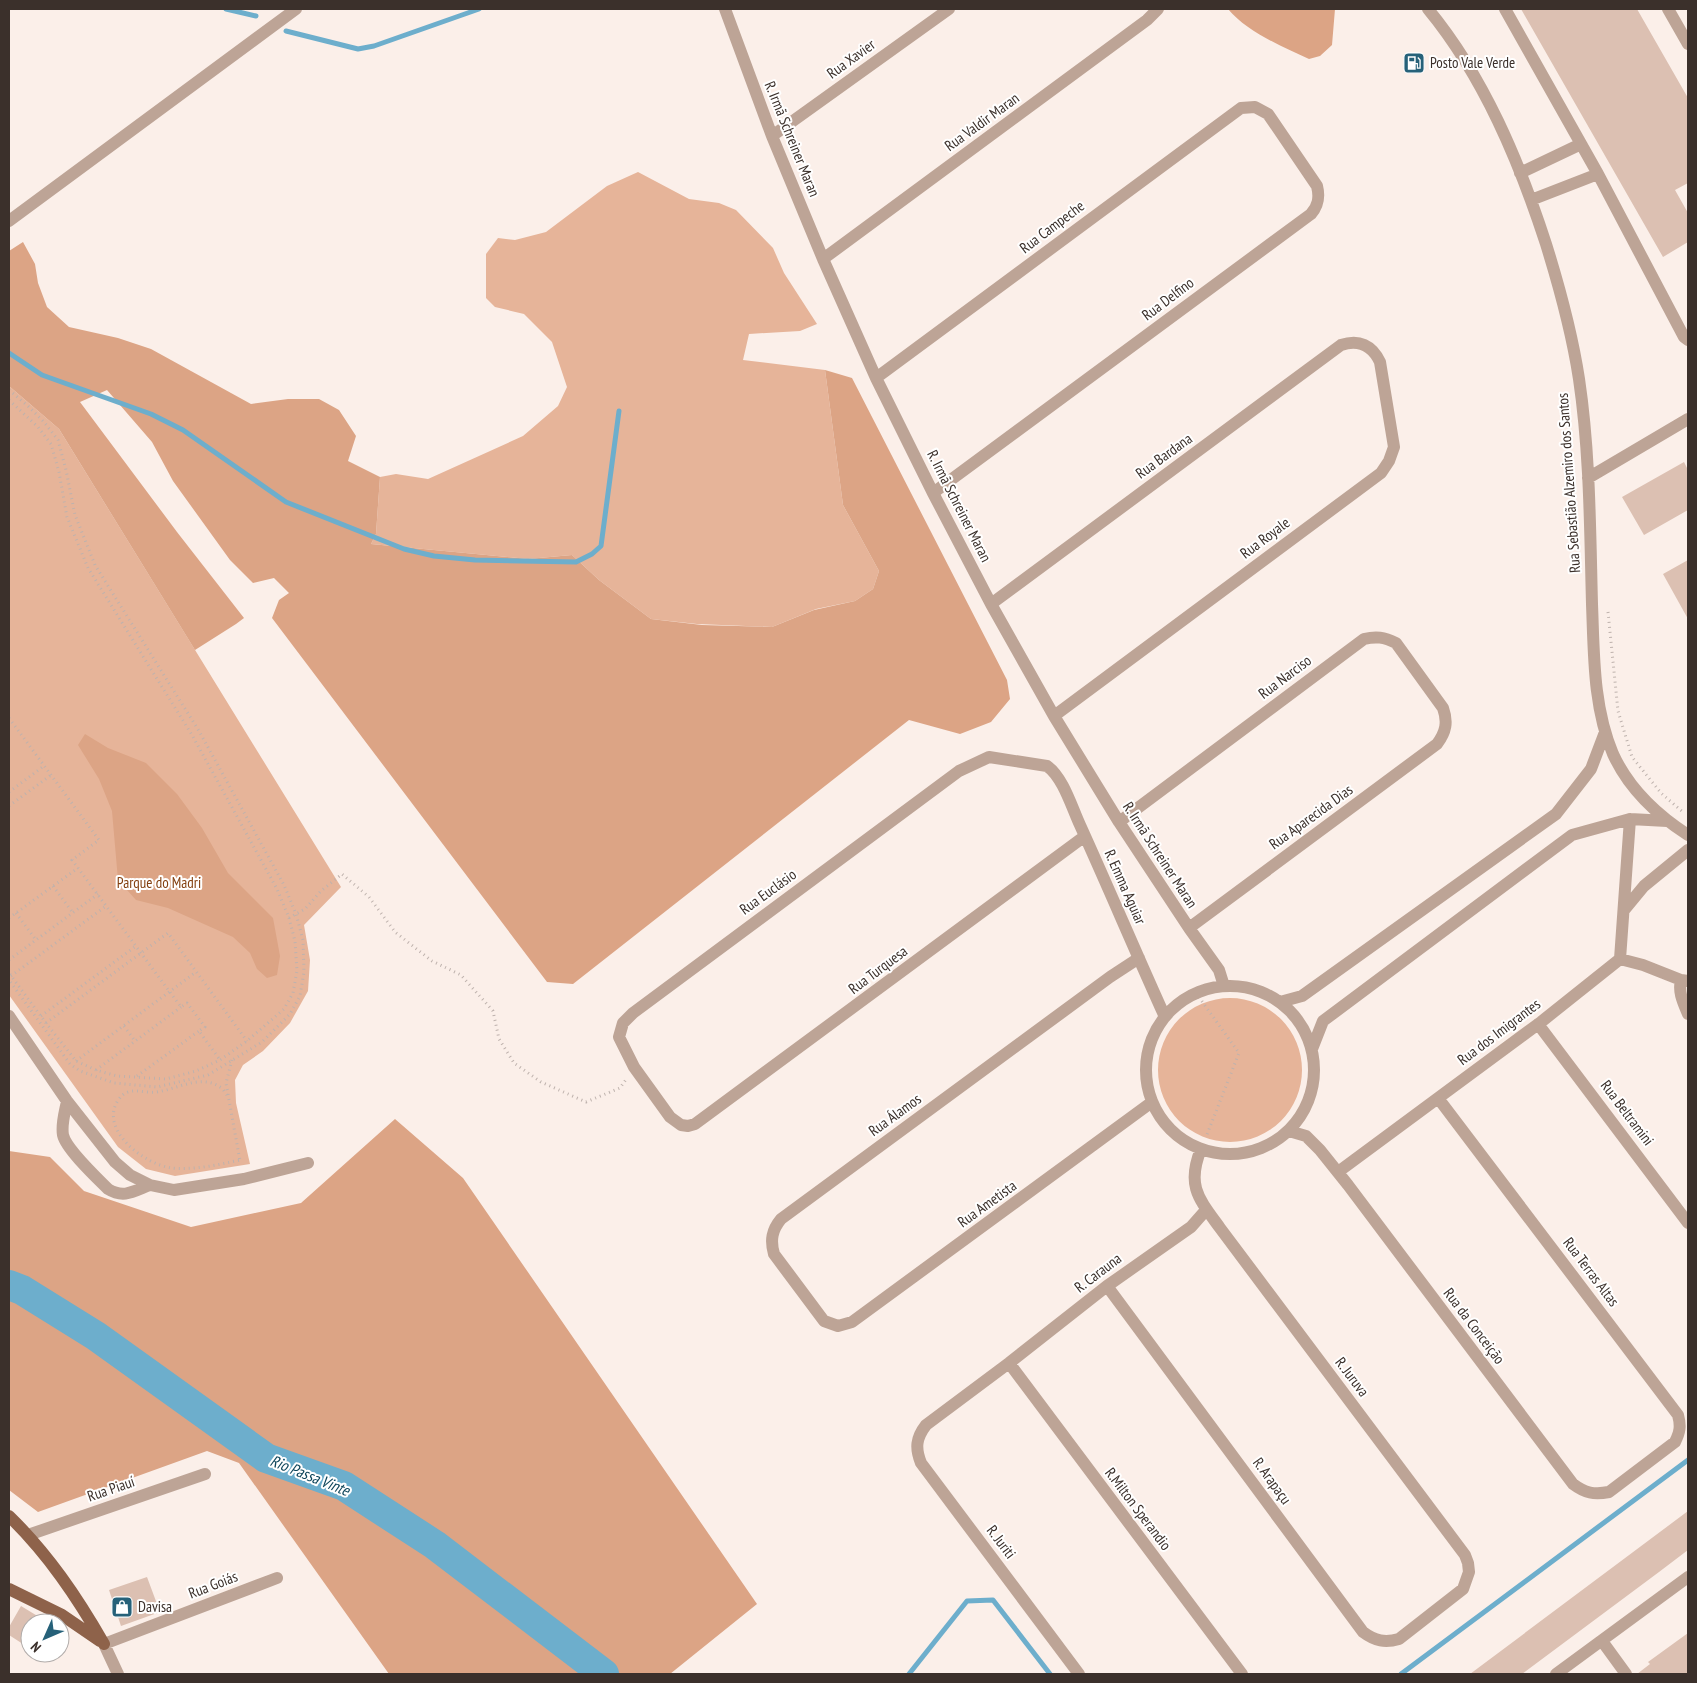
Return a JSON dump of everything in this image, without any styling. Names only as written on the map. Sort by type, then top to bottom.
[{"type":"main road","points":[[9,1516],[56,1568],[83,1607],[104,1644]]},
{"type":"main road","points":[[9,1589],[62,1615],[104,1644]]},
{"type":"street","points":[[9,221],[296,9]]},
{"type":"street","name":"Rua Xavier","points":[[772,136],[950,9]]},
{"type":"street","name":"Rua Valdir Maran","points":[[823,259],[1148,20],[1158,9]]},
{"type":"street","name":"Rua Sebastião Alzemiro dos Santos","points":[[1428,9],[1468,66],[1497,117],[1520,173],[1557,279],[1571,334],[1586,439],[1595,668],[1599,708],[1605,732],[1614,755],[1627,778],[1648,804],[1667,822],[1688,835]]},
{"type":"street","points":[[1505,9],[1598,174],[1684,337],[1688,340]]},
{"type":"street","points":[[1668,9],[1688,44]]},
{"type":"street","name":"R. Irmã Schreiner Maran","points":[[729,10],[772,136],[823,259],[876,378],[933,493],[991,604],[1054,716],[1119,822],[1219,970],[1224,986]]},
{"type":"street","name":"Rua Campeche","points":[[876,378],[1235,112],[1248,107]]},
{"type":"street","name":"Rua Delfino","points":[[933,493],[1316,208],[1319,194],[1317,186],[1268,114],[1262,110],[1248,107]]},
{"type":"street","points":[[1520,173],[1581,144]]},
{"type":"street","points":[[1530,200],[1598,174]]},
{"type":"street","name":"Rua Bardana","points":[[991,604],[1341,345],[1350,342],[1360,343]]},
{"type":"street","name":"Rua Royale","points":[[1054,716],[1381,472],[1389,461],[1394,447],[1380,362],[1376,353],[1369,346],[1360,343]]},
{"type":"street","points":[[1588,478],[1688,419]]},
{"type":"street","name":"Rua Narciso","points":[[1119,822],[1364,639],[1375,636],[1386,638],[1396,643],[1443,708],[1446,717],[1446,727]]},
{"type":"street","name":"Rua Aparecida Dias","points":[[1189,928],[1437,744],[1443,737],[1446,727]]},
{"type":"street","points":[[1280,1002],[1302,996],[1556,814],[1591,769],[1605,732]]},
{"type":"street","name":"Rua Euclásio","points":[[688,1126],[681,1125],[670,1117],[634,1067],[619,1037],[622,1023],[633,1012],[959,772],[989,757],[1047,766],[1053,771]]},
{"type":"street","name":"R. Emma Aguiar","points":[[1053,771],[1064,789],[1165,1017]]},
{"type":"street","points":[[1630,819],[1620,959],[1643,964],[1685,980],[1679,988],[1688,1014]]},
{"type":"street","points":[[1312,1050],[1323,1021],[1572,835],[1630,819],[1667,822]]},
{"type":"street","name":"Rua Turquesa","points":[[688,1126],[702,1121],[1085,836]]},
{"type":"street","points":[[1624,909],[1644,886],[1688,850]]},
{"type":"street","name":"Rua Álamos","points":[[838,1326],[824,1321],[774,1254],[771,1245],[775,1226],[781,1219],[1102,983],[1139,958]]},
{"type":"street","name":"Rua dos Imigrantes","points":[[1338,1172],[1538,1024],[1620,959]]},
{"type":"street","points":[[1224,986],[1239,986],[1253,989],[1267,994],[1280,1002],[1300,1023],[1312,1050],[1315,1079],[1307,1108],[1289,1131],[1270,1145],[1248,1153],[1216,1154],[1201,1150],[1183,1140],[1167,1126],[1152,1102],[1146,1074],[1149,1045],[1165,1017],[1178,1004],[1196,993],[1224,986]]},
{"type":"street","points":[[9,1016],[67,1101],[115,1162],[130,1175],[150,1185],[174,1190],[244,1179],[308,1163]]},
{"type":"street","name":"Rua Beltramini","points":[[1538,1024],[1688,1223]]},
{"type":"street","name":"Rua Terras Altas","points":[[1438,1098],[1678,1415],[1680,1424],[1679,1434],[1675,1442],[1646,1464]]},
{"type":"street","points":[[67,1101],[62,1126],[63,1138],[68,1147],[108,1189],[116,1194],[124,1195],[150,1185]]},
{"type":"street","name":"Rua Ametista","points":[[838,1326],[852,1322],[1152,1102]]},
{"type":"street","name":"Rua da Conceição","points":[[1289,1131],[1306,1136],[1338,1172],[1572,1484],[1590,1494],[1609,1492],[1646,1464]]},
{"type":"street","name":"R. Juruva","points":[[1201,1150],[1195,1164],[1194,1180],[1198,1196],[1206,1210],[1464,1555],[1468,1563],[1469,1572],[1463,1589],[1431,1614]]},
{"type":"street","name":"R. Carauna","points":[[926,1425],[1009,1364],[1107,1286],[1191,1227],[1206,1210]]},
{"type":"street","name":"R. Arapaçu","points":[[1107,1286],[1363,1632],[1370,1638],[1390,1642],[1399,1639],[1431,1614]]},
{"type":"street","name":"R.Milton Sperandio","points":[[1009,1364],[1242,1674]]},
{"type":"street","name":"R. Juriti","points":[[926,1425],[916,1443],[917,1454],[921,1463],[1079,1674]]},
{"type":"street","name":"Rua Piauí","points":[[28,1535],[205,1474]]},
{"type":"street","points":[[1556,1674],[1688,1577]]},
{"type":"street","name":"Rua Goiás","points":[[104,1644],[277,1578]]},
{"type":"street","points":[[1602,1641],[1626,1674]]},
{"type":"street","points":[[104,1644],[118,1674]]},
{"type":"path","points":[[9,390],[33,411],[58,440],[75,515],[94,565],[199,731],[284,885],[296,914],[303,940],[304,972],[300,996],[290,1014],[262,1042],[208,1074],[157,1087],[114,1083],[80,1071],[70,1064],[9,980]]},
{"type":"path","points":[[9,400],[38,427],[51,444],[68,517],[88,568],[192,734],[277,889],[289,918],[295,941],[296,964],[293,993],[284,1009],[247,1041],[220,1060],[196,1071],[166,1079],[117,1076],[96,1070],[76,1061],[46,1024],[10,974],[106,906]]},
{"type":"path","points":[[1608,604],[1618,711],[1632,757],[1661,794],[1688,816]]},
{"type":"path","points":[[9,718],[99,840],[72,860],[181,1007]]},
{"type":"path","points":[[9,792],[44,766]]},
{"type":"path","points":[[9,806],[51,775]]},
{"type":"path","points":[[9,918],[78,868]]},
{"type":"path","points":[[289,918],[305,909],[321,891],[342,874],[369,897],[395,932],[432,960],[461,975],[493,1011],[500,1039],[514,1063],[541,1082],[586,1102],[620,1088],[634,1067]]},
{"type":"path","points":[[53,886],[73,913]]},
{"type":"path","points":[[9,960],[98,894]]},
{"type":"path","points":[[16,913],[36,940]]},
{"type":"path","points":[[46,1024],[168,934],[247,1041]]},
{"type":"path","points":[[41,1016],[136,946]]},
{"type":"path","points":[[76,1061],[196,972]]},
{"type":"path","points":[[91,979],[96,986]]},
{"type":"path","points":[[1196,993],[1239,1053],[1201,1150]]},
{"type":"path","points":[[96,1070],[187,1003],[204,1026],[136,1077]]},
{"type":"path","points":[[124,1026],[135,1041]]},
{"type":"path","points":[[199,1031],[220,1060]]},
{"type":"path","points":[[232,1060],[226,1083],[227,1096],[244,1179]]},
{"type":"path","points":[[227,1096],[221,1087],[206,1082],[156,1092],[128,1091],[120,1097],[113,1110],[115,1129],[138,1152],[153,1162],[170,1168],[195,1169],[240,1160]]},
{"type":"green space","points":[[1228,9],[1335,9],[1332,45],[1320,56],[1309,59],[1255,32]]},
{"type":"green space","points":[[638,172],[689,199],[719,203],[736,210],[773,248],[784,273],[817,324],[800,331],[749,334],[743,360],[825,370],[843,505],[879,571],[873,589],[855,601],[816,609],[772,627],[697,624],[651,619],[599,580],[572,555],[528,559],[371,544],[376,534],[380,477],[396,474],[428,479],[523,436],[558,406],[567,387],[552,342],[524,314],[495,307],[486,298],[486,254],[498,238],[515,240],[546,232],[607,186]]},
{"type":"green space","points":[[23,242],[35,264],[38,283],[47,307],[69,327],[118,338],[151,349],[251,404],[288,399],[319,399],[339,410],[356,436],[348,461],[380,477],[376,534],[371,544],[528,559],[572,555],[599,580],[651,619],[702,625],[772,627],[814,610],[855,601],[873,589],[879,571],[843,505],[825,370],[852,378],[1007,680],[1010,699],[991,722],[960,734],[909,720],[573,984],[547,982],[272,618],[279,600],[289,593],[274,578],[253,583],[230,560],[173,481],[152,442],[107,390],[80,402],[244,618],[195,650],[59,429],[9,386],[9,251]]},
{"type":"green space","name":"Parque do Madri","points":[[9,386],[59,429],[341,887],[304,925],[310,960],[308,991],[290,1023],[263,1051],[243,1065],[235,1080],[236,1103],[250,1164],[175,1176],[146,1169],[118,1147],[9,995]]},
{"type":"green space","points":[[85,734],[108,748],[146,763],[177,794],[202,828],[228,873],[273,918],[280,956],[277,975],[267,978],[257,969],[250,953],[233,937],[168,908],[136,900],[118,880],[112,811],[99,779],[78,745]]},
{"type":"green space","points":[[1230,998],[1258,1004],[1270,1010],[1281,1019],[1290,1030],[1296,1042],[1302,1070],[1296,1098],[1290,1110],[1281,1121],[1270,1130],[1258,1136],[1230,1142],[1202,1136],[1190,1130],[1179,1121],[1170,1110],[1164,1098],[1158,1070],[1164,1042],[1170,1030],[1179,1019],[1190,1010],[1202,1004]]},
{"type":"green space","points":[[395,1119],[463,1178],[757,1604],[670,1674],[389,1674],[239,1463],[207,1451],[38,1512],[9,1490],[9,1151],[50,1157],[84,1191],[191,1227],[301,1203]]},
{"type":"building","points":[[1521,9],[1637,9],[1688,98],[1688,183],[1675,190],[1688,213],[1688,242],[1663,257]]},
{"type":"building","points":[[1684,462],[1688,470],[1688,510],[1644,535],[1622,497]]},
{"type":"building","points":[[1688,560],[1688,619],[1663,574]]},
{"type":"building","points":[[1688,1511],[1688,1550],[1659,1572],[1522,1674],[1470,1674]]},
{"type":"building","points":[[147,1577],[160,1612],[121,1626],[109,1590]]},
{"type":"building","points":[[21,1606],[33,1613],[20,1613],[20,1642],[9,1635],[9,1627]]},
{"type":"building","points":[[1688,1633],[1688,1674],[1637,1674],[1650,1664],[1648,1662]]},
{"type":"waterway","points":[[226,9],[256,16]]},
{"type":"waterway","points":[[286,31],[358,49],[374,46],[479,9]]},
{"type":"waterway","points":[[9,353],[42,375],[151,414],[183,430],[286,502],[404,549],[434,556],[475,560],[576,562],[592,554],[601,546],[619,411]]},
{"type":"waterway","name":"Rio Passa Vinte","points":[[9,1285],[22,1290],[96,1336],[266,1458],[344,1486],[435,1545],[604,1674]]},
{"type":"waterway","points":[[1401,1674],[1688,1460]]},
{"type":"waterway","points":[[909,1674],[967,1601],[993,1600],[1050,1674]]},
{"type":"place","name":"Posto Vale Verde","points":[[1414,63]]},
{"type":"place","name":"Davisa","points":[[122,1607]]}]
